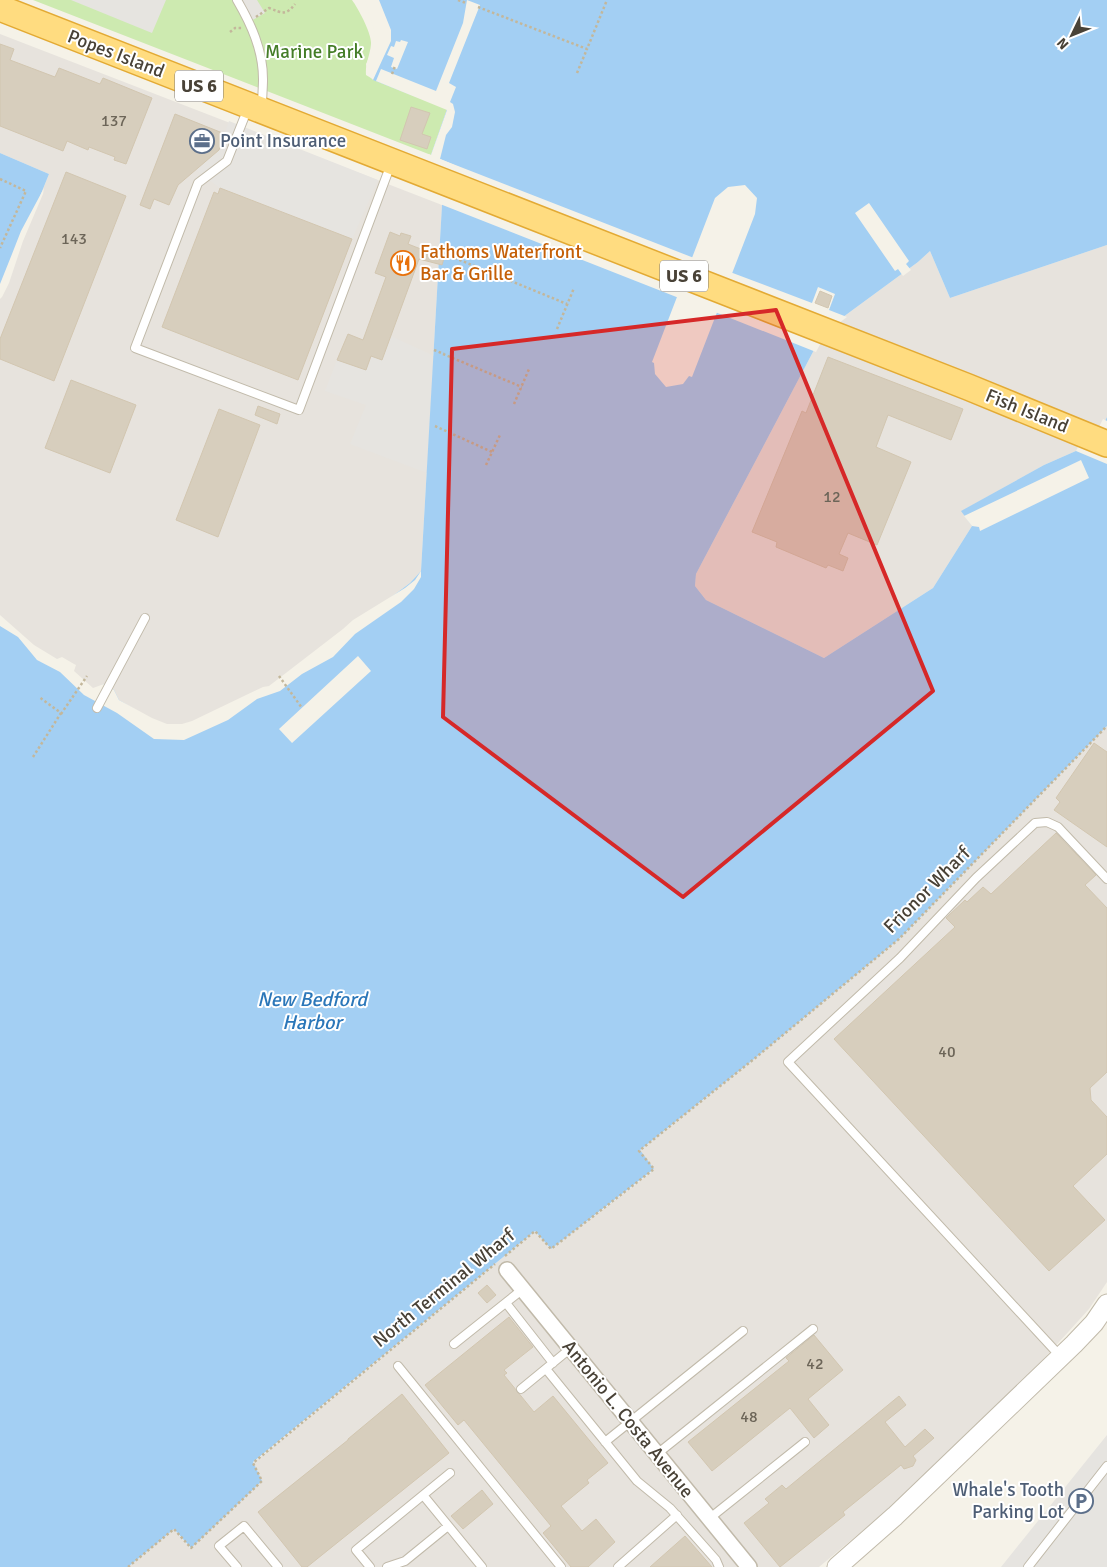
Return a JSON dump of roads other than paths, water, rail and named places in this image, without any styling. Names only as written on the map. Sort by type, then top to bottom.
[{"type":"highway","name":"Popes Island","points":[[0,8],[395,163]]},
{"type":"highway","name":"Fish Island","points":[[395,163],[1096,439]]},
{"type":"street","name":"Antonio L. Costa Avenue","points":[[503,1263],[749,1567]]},
{"type":"street","points":[[837,1567],[895,1516],[1061,1357],[1090,1327],[1107,1304]]},
{"type":"lane","points":[[237,0],[255,37],[262,66],[256,108],[227,161],[198,183],[135,348],[299,410],[395,163]]},
{"type":"lane","points":[[97,708],[145,618]]},
{"type":"lane","points":[[1061,1357],[788,1062],[900,958],[976,878],[1035,823],[1047,822],[1058,828],[1107,879]]},
{"type":"lane","points":[[454,1344],[523,1289]]},
{"type":"lane","points":[[506,1303],[553,1363]]},
{"type":"lane","points":[[657,1454],[814,1329]]},
{"type":"lane","points":[[605,1442],[742,1331]]},
{"type":"lane","points":[[522,1390],[571,1348]]},
{"type":"lane","points":[[398,1366],[561,1567]]},
{"type":"lane","points":[[546,1369],[636,1481],[677,1515],[716,1560],[719,1567]]},
{"type":"lane","points":[[710,1518],[805,1442]]},
{"type":"lane","points":[[1028,1567],[1107,1466]]},
{"type":"lane","points":[[370,1567],[356,1550],[450,1473]]},
{"type":"lane","points":[[423,1495],[482,1567]]},
{"type":"lane","points":[[618,1567],[677,1515]]},
{"type":"lane","points":[[237,1567],[219,1546],[244,1526],[278,1567]]},
{"type":"lane","points":[[387,1567],[405,1561],[448,1526]]},
{"type":"water","name":"New Bedford Harbor","points":[[367,0],[1107,0],[1107,245],[950,298],[930,251],[918,262],[824,331],[696,574],[695,586],[706,600],[824,658],[933,588],[972,526],[961,511],[1044,465],[1094,443],[1107,417],[1107,726],[899,939],[640,1150],[654,1169],[551,1249],[535,1231],[253,1462],[262,1481],[191,1548],[174,1529],[128,1567],[0,1567],[0,617],[33,647],[70,671],[93,691],[104,684],[114,690],[119,700],[151,719],[171,726],[187,725],[270,688],[410,583],[421,571],[442,205],[459,167],[431,155],[447,109],[373,80],[370,73],[378,46],[378,33]],"holes":[[[745,185],[757,198],[755,214],[692,377],[689,376],[683,384],[666,387],[655,374],[654,363],[652,362],[715,198],[728,187]]]},
{"type":"water","points":[[0,153],[49,174],[0,296]]},
{"type":"place","name":"Point Insurance","points":[[202,141]]},
{"type":"place","name":"Fathoms Waterfront Bar & Grille","points":[[403,263]]},
{"type":"place","name":"Whale's Tooth Parking Lot","points":[[1081,1501]]},
{"type":"park label","name":"Marine Park","points":[[314,52]]}]
